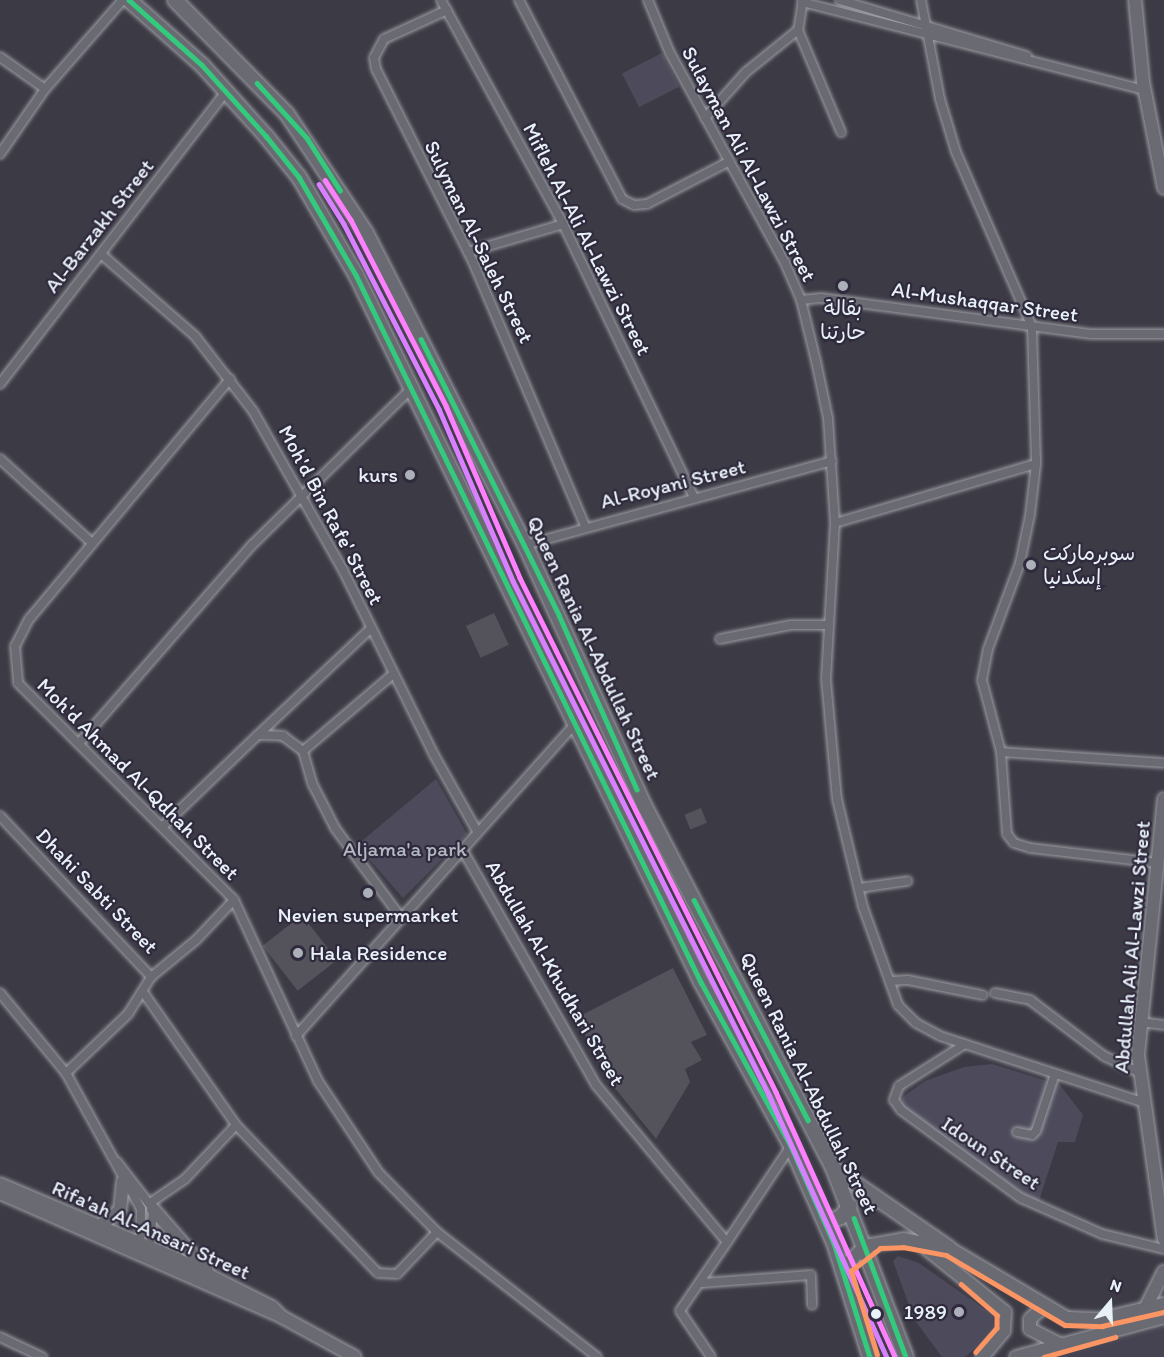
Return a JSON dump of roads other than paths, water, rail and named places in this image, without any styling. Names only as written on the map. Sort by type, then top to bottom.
[{"type":"main road","points":[[129,0],[227,90],[299,177],[356,274],[701,982],[791,1146],[826,1223],[870,1357]]},
{"type":"main road","name":"Queen Rania Al-Abdullah Street","points":[[176,0],[287,114],[322,160],[366,233],[525,545],[644,805],[833,1168],[850,1206],[906,1354]]},
{"type":"main road","points":[[833,1168],[949,1248]]},
{"type":"main road","points":[[826,1223],[841,1217],[850,1206]]},
{"type":"street","points":[[0,154],[45,90],[123,0]]},
{"type":"street","name":"Mifleh Al-Ali Al-Lawzi Street","points":[[441,0],[563,224],[694,498]]},
{"type":"street","points":[[519,0],[621,199],[634,205],[647,204],[730,160]]},
{"type":"street","name":"Sulayman Ali Al-Lawzi Street","points":[[648,0],[705,118],[730,160],[801,300],[828,418],[832,461],[835,523],[827,625],[826,679],[837,799],[859,888],[890,981],[909,1018],[965,1044],[1142,1102]]},
{"type":"street","points":[[840,0],[1144,90]]},
{"type":"street","points":[[921,0],[924,24],[956,152],[1032,327],[1036,464],[1020,563],[988,649],[982,680],[1001,752],[1007,834],[1014,843],[1158,863]]},
{"type":"street","points":[[1135,0],[1144,90],[1159,140],[1164,188]]},
{"type":"street","points":[[841,132],[798,30],[802,1],[927,35],[1030,58]]},
{"type":"street","name":"Sulyman Al-Saleh Street","points":[[447,10],[391,33],[374,58],[398,117],[468,252],[585,526]]},
{"type":"street","points":[[705,118],[746,72],[798,30]]},
{"type":"street","points":[[0,57],[45,90]]},
{"type":"street","name":"Al-Barzakh Street","points":[[0,384],[227,90]]},
{"type":"street","points":[[468,252],[563,224]]},
{"type":"street","name":"Moh'd Bin Rafe' Street","points":[[101,254],[156,297],[230,380],[302,495],[393,674],[477,831]]},
{"type":"street","name":"Al-Mushaqqar Street","points":[[801,300],[821,298],[1091,334],[1164,334]]},
{"type":"street","name":"Moh'd Ahmad Al-Qdhah Street","points":[[230,380],[29,619],[14,660],[25,694],[80,742],[234,900],[318,1082],[361,1148],[404,1201],[437,1232],[597,1357]]},
{"type":"street","points":[[80,742],[302,495],[413,387]]},
{"type":"street","points":[[0,459],[92,543]]},
{"type":"street","name":"Al-Royani Street","points":[[525,545],[585,526],[832,461]]},
{"type":"street","points":[[835,523],[1036,464]]},
{"type":"street","points":[[720,639],[791,625],[827,625]]},
{"type":"street","points":[[162,827],[371,628]]},
{"type":"street","points":[[303,751],[393,674]]},
{"type":"street","points":[[296,1036],[574,725]]},
{"type":"street","points":[[258,735],[283,736],[303,751],[312,783],[335,828],[401,918]]},
{"type":"street","points":[[1001,752],[1164,763]]},
{"type":"street","name":"Abdullah Ali Al-Lawzi Street","points":[[1164,799],[1140,1022],[1138,1072],[1164,1239]]},
{"type":"street","name":"Dhahi Sabti Street","points":[[0,816],[151,977],[143,992],[114,1028],[66,1073]]},
{"type":"street","name":"Abdullah Al-Khudhari Street","points":[[462,849],[596,1085],[727,1242]]},
{"type":"street","points":[[859,888],[908,881]]},
{"type":"street","points":[[151,977],[196,940],[234,900]]},
{"type":"street","points":[[890,981],[908,980],[982,995]]},
{"type":"street","points":[[143,992],[236,1125],[378,1273],[397,1274],[437,1232]]},
{"type":"street","points":[[0,993],[66,1073],[113,1158],[123,1181],[141,1209],[145,1251]]},
{"type":"street","points":[[995,993],[1030,1000],[1104,1056],[1138,1072]]},
{"type":"street","points":[[1140,1022],[1164,1025]]},
{"type":"street","name":"Idoun Street","points":[[965,1044],[899,1086],[894,1100],[901,1110],[1021,1198],[1102,1234],[1164,1249]]},
{"type":"street","points":[[1017,1132],[1032,1136],[1036,1131],[1055,1074]]},
{"type":"street","points":[[145,1251],[152,1206],[185,1179],[236,1125]]},
{"type":"street","points":[[711,1357],[680,1311],[702,1283],[791,1146]]},
{"type":"street","points":[[113,1158],[212,1277]]},
{"type":"street","points":[[101,1225],[120,1210],[123,1181]]},
{"type":"street","name":"Rifa'ah Al-Ansari Street","points":[[0,1184],[101,1225],[145,1251],[282,1317],[355,1357]]},
{"type":"street","name":"Rifa'ah Al-Ansari Street","points":[[0,1193],[212,1277],[272,1307],[282,1317]]},
{"type":"street","points":[[842,1269],[865,1246],[894,1238],[949,1248],[1055,1315],[1087,1321],[1164,1304]]},
{"type":"street","points":[[917,1242],[1005,1312],[1004,1331],[982,1357]]},
{"type":"street","points":[[1145,1309],[1164,1271]]},
{"type":"street","points":[[702,1283],[811,1275],[812,1305]]},
{"type":"street","points":[[1043,1307],[1030,1319],[1030,1329],[1060,1344]]},
{"type":"street","points":[[1016,1357],[1164,1317]]},
{"type":"street","points":[[0,1337],[42,1357]]},
{"type":"street","points":[[18,1357],[20,1345]]},
{"type":"place","name":"بقالة حارتنا","points":[[843,286]]},
{"type":"place","name":"kurs","points":[[410,475]]},
{"type":"place","name":"سوبرماركت إسكدنيا","points":[[1031,565]]},
{"type":"place","name":"Nevien supermarket","points":[[368,893]]},
{"type":"place","name":"Hala Residence","points":[[298,953]]},
{"type":"place","name":"1989","points":[[959,1312]]},
{"type":"park label","name":"Aljama'a park","points":[[405,849]]}]
